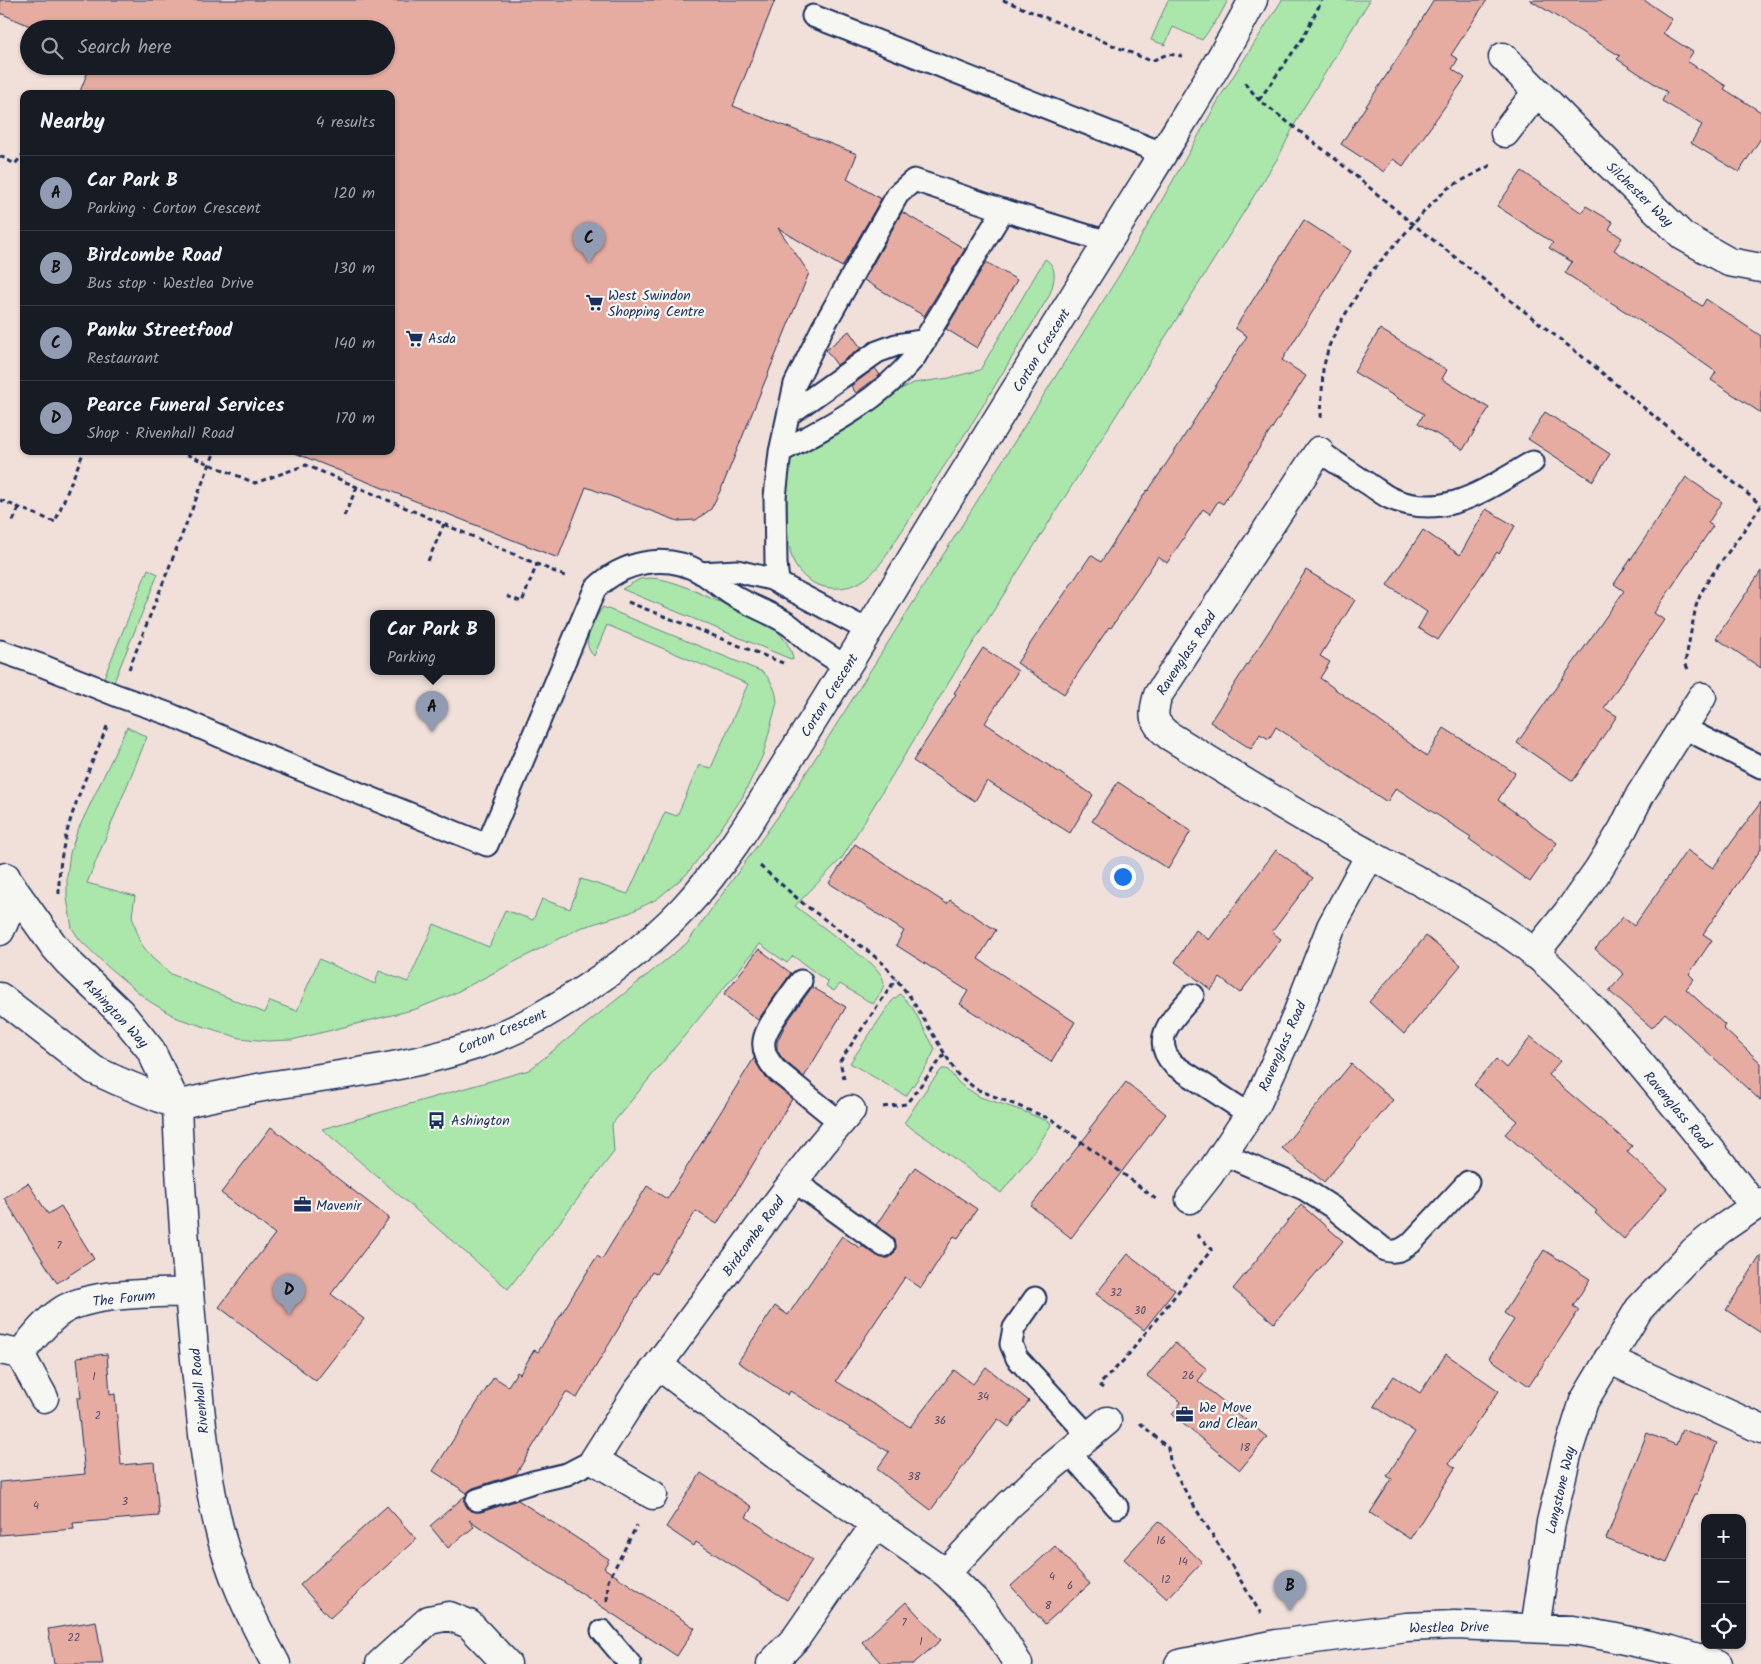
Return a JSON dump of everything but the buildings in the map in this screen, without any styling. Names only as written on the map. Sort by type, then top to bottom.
[{"type":"street","name":"Corton Crescent","points":[[178,1105],[229,1093],[338,1077],[448,1054],[498,1036],[538,1018],[592,985],[639,950],[682,911],[709,880],[734,846],[842,675],[959,481],[1214,68],[1253,0]]},
{"type":"street","name":"Silchester Way","points":[[1502,57],[1536,93],[1683,236],[1729,262],[1761,268]]},
{"type":"street","points":[[1505,133],[1536,93]]},
{"type":"street","name":"Ravenglass Road","points":[[1319,452],[1158,696],[1153,717],[1158,727],[1244,782],[1490,922],[1534,954],[1590,1007],[1623,1043],[1714,1154],[1758,1204]]},
{"type":"street","points":[[1534,954],[1568,912],[1598,870],[1623,829],[1640,795],[1702,697]]},
{"type":"street","name":"Ravenglass Road","points":[[1190,1199],[1209,1175],[1256,1103],[1294,1022],[1331,927],[1370,855]]},
{"type":"street","points":[[0,931],[7,919],[10,899],[4,873]]},
{"type":"street","name":"Ashington Way","points":[[4,873],[54,946],[120,1012],[150,1049],[178,1105]]},
{"type":"street","points":[[0,997],[94,1070],[178,1105]]},
{"type":"street","name":"Rivenhall Road","points":[[178,1105],[182,1208],[189,1292],[202,1424],[218,1525],[234,1574],[252,1617],[276,1664]]},
{"type":"street","name":"Birdcombe Road","points":[[594,1460],[637,1392],[680,1332],[794,1181],[846,1116]]},
{"type":"street","name":"Langstone Way","points":[[1535,1628],[1551,1522],[1567,1455],[1584,1401],[1639,1310],[1688,1257],[1720,1230],[1758,1204]]},
{"type":"street","name":"The Forum","points":[[44,1398],[10,1352],[60,1312],[78,1303],[102,1298],[189,1292]]},
{"type":"street","points":[[1608,1359],[1761,1429]]},
{"type":"street","points":[[658,1365],[773,1453],[946,1573],[978,1604],[1018,1664]]},
{"type":"street","points":[[946,1573],[1009,1505],[1088,1436]]},
{"type":"street","points":[[594,1460],[653,1495]]},
{"type":"street","points":[[771,1664],[796,1638],[876,1524]]},
{"type":"street","points":[[380,1664],[429,1620],[449,1616],[469,1624],[507,1664]]},
{"type":"street","name":"Westlea Drive","points":[[1179,1664],[1277,1644],[1406,1627],[1454,1625],[1574,1630],[1670,1650],[1718,1664]]},
{"type":"lane","points":[[813,16],[1162,153]]},
{"type":"lane","points":[[778,582],[775,497],[780,452],[795,384],[822,328],[898,194],[914,180],[1108,242]]},
{"type":"lane","points":[[780,452],[862,406],[908,366],[926,340],[1003,210]]},
{"type":"lane","points":[[788,414],[877,352],[896,345],[926,340]]},
{"type":"lane","points":[[1319,452],[1389,497],[1411,505],[1430,507],[1454,503],[1482,491],[1533,462]]},
{"type":"lane","points":[[0,651],[169,714],[252,750],[487,845],[595,589],[613,574],[627,567],[645,562],[674,562],[701,573],[733,596],[787,623],[830,658],[842,675]]},
{"type":"lane","points":[[701,573],[737,571],[778,582],[869,631]]},
{"type":"lane","points":[[1682,727],[1761,768]]},
{"type":"lane","points":[[801,981],[766,1030],[763,1040],[764,1052],[769,1063],[776,1070],[846,1116]]},
{"type":"lane","points":[[1193,995],[1163,1035],[1162,1046],[1167,1057],[1174,1065],[1249,1114]]},
{"type":"lane","points":[[1223,1154],[1304,1188],[1332,1207],[1385,1250],[1394,1252],[1404,1248],[1411,1242],[1468,1182]]},
{"type":"lane","points":[[794,1181],[884,1246]]},
{"type":"lane","points":[[1035,1298],[1014,1328],[1011,1344],[1017,1358],[1088,1436],[1117,1507]]},
{"type":"lane","points":[[477,1500],[533,1482],[567,1474],[594,1460]]},
{"type":"lane","points":[[602,1631],[630,1664]]},
{"type":"path","points":[[1002,0],[1151,61],[1168,54],[1185,56],[1246,83],[1259,100],[1333,157],[1414,225],[1588,362],[1761,505],[1709,579],[1696,606],[1685,663],[1702,697]]},
{"type":"path","points":[[1259,100],[1303,38],[1322,0]]},
{"type":"path","points":[[1319,452],[1323,369],[1329,346],[1344,316],[1371,272],[1430,205],[1448,188],[1488,167],[1502,156],[1506,147],[1505,133]]},
{"type":"path","points":[[0,156],[15,164],[20,158]]},
{"type":"path","points":[[0,500],[55,522],[82,455]]},
{"type":"path","points":[[188,455],[255,483],[306,464],[595,589],[842,675]]},
{"type":"path","points":[[59,898],[62,852],[70,820],[213,455]]},
{"type":"path","points":[[344,516],[357,487]]},
{"type":"path","points":[[14,521],[19,508]]},
{"type":"path","points":[[428,561],[444,524]]},
{"type":"path","points":[[507,596],[522,602],[536,564]]},
{"type":"path","points":[[734,846],[768,872],[805,905],[885,965],[911,998],[957,1074],[976,1089],[1053,1120],[1161,1204]]},
{"type":"path","points":[[896,980],[840,1061],[846,1116],[906,1104],[945,1054]]},
{"type":"path","points":[[1105,1390],[1099,1385],[1126,1359],[1212,1249],[1190,1229]]},
{"type":"path","points":[[1136,1419],[1168,1448],[1171,1466],[1194,1506],[1228,1558],[1277,1644]]},
{"type":"path","points":[[602,1631],[607,1614],[608,1580],[653,1495]]},
{"type":"green space","points":[[1168,0],[1228,0],[1219,17],[1202,40],[1173,27],[1165,45],[1151,40]]},
{"type":"green space","points":[[1282,0],[1370,0],[1301,112],[1279,156],[965,656],[842,858],[795,906],[872,964],[883,980],[884,984],[881,992],[873,1004],[840,984],[834,991],[826,986],[828,982],[793,956],[787,963],[760,944],[612,1124],[614,1152],[508,1289],[322,1129],[529,1070],[687,943],[782,811],[1120,274],[1222,94]]},
{"type":"green space","points":[[1045,259],[1054,271],[1054,281],[1049,296],[976,417],[881,563],[865,579],[846,587],[827,587],[817,585],[809,580],[795,565],[790,550],[787,522],[787,481],[789,466],[793,456],[874,409],[903,388],[914,383],[949,378],[980,370]]},
{"type":"green space","points":[[148,569],[158,574],[113,684],[103,680]]},
{"type":"green space","points":[[650,578],[677,584],[764,621],[774,628],[785,640],[791,650],[793,660],[622,589],[640,579]]},
{"type":"green space","points":[[603,607],[763,672],[775,690],[777,702],[763,755],[742,798],[686,875],[657,899],[629,913],[580,928],[451,995],[416,1009],[292,1040],[267,1041],[240,1038],[177,1018],[149,1001],[108,967],[80,940],[72,928],[67,898],[70,853],[77,832],[127,727],[147,737],[87,883],[135,896],[132,916],[140,942],[152,958],[171,974],[265,1013],[270,1001],[297,1011],[319,959],[375,984],[379,971],[408,982],[434,924],[489,947],[505,910],[533,920],[542,899],[570,909],[581,879],[628,894],[665,812],[677,816],[699,765],[711,768],[748,684],[607,625],[594,656],[588,645],[588,638],[592,625]]},
{"type":"green space","points":[[900,994],[912,1007],[935,1049],[928,1064],[906,1096],[850,1063],[892,1001]]},
{"type":"green space","points":[[942,1069],[947,1069],[960,1084],[980,1097],[1050,1122],[1051,1125],[1035,1150],[1001,1193],[904,1123]]},
{"type":"place","name":"Panku Streetfood","points":[[589,263]]},
{"type":"place","name":"West Swindon Shopping Centre","points":[[594,303]]},
{"type":"place","name":"Asda","points":[[414,338]]},
{"type":"place","name":"Car Park B","points":[[432,732]]},
{"type":"place","name":"Ashington","points":[[437,1120]]},
{"type":"place","name":"Mavenir","points":[[302,1205]]},
{"type":"place","name":"Pearce Funeral Services","points":[[289,1315]]},
{"type":"place","name":"We Move and Clean","points":[[1185,1415]]},
{"type":"place","name":"Birdcombe Road","points":[[1290,1611]]}]
